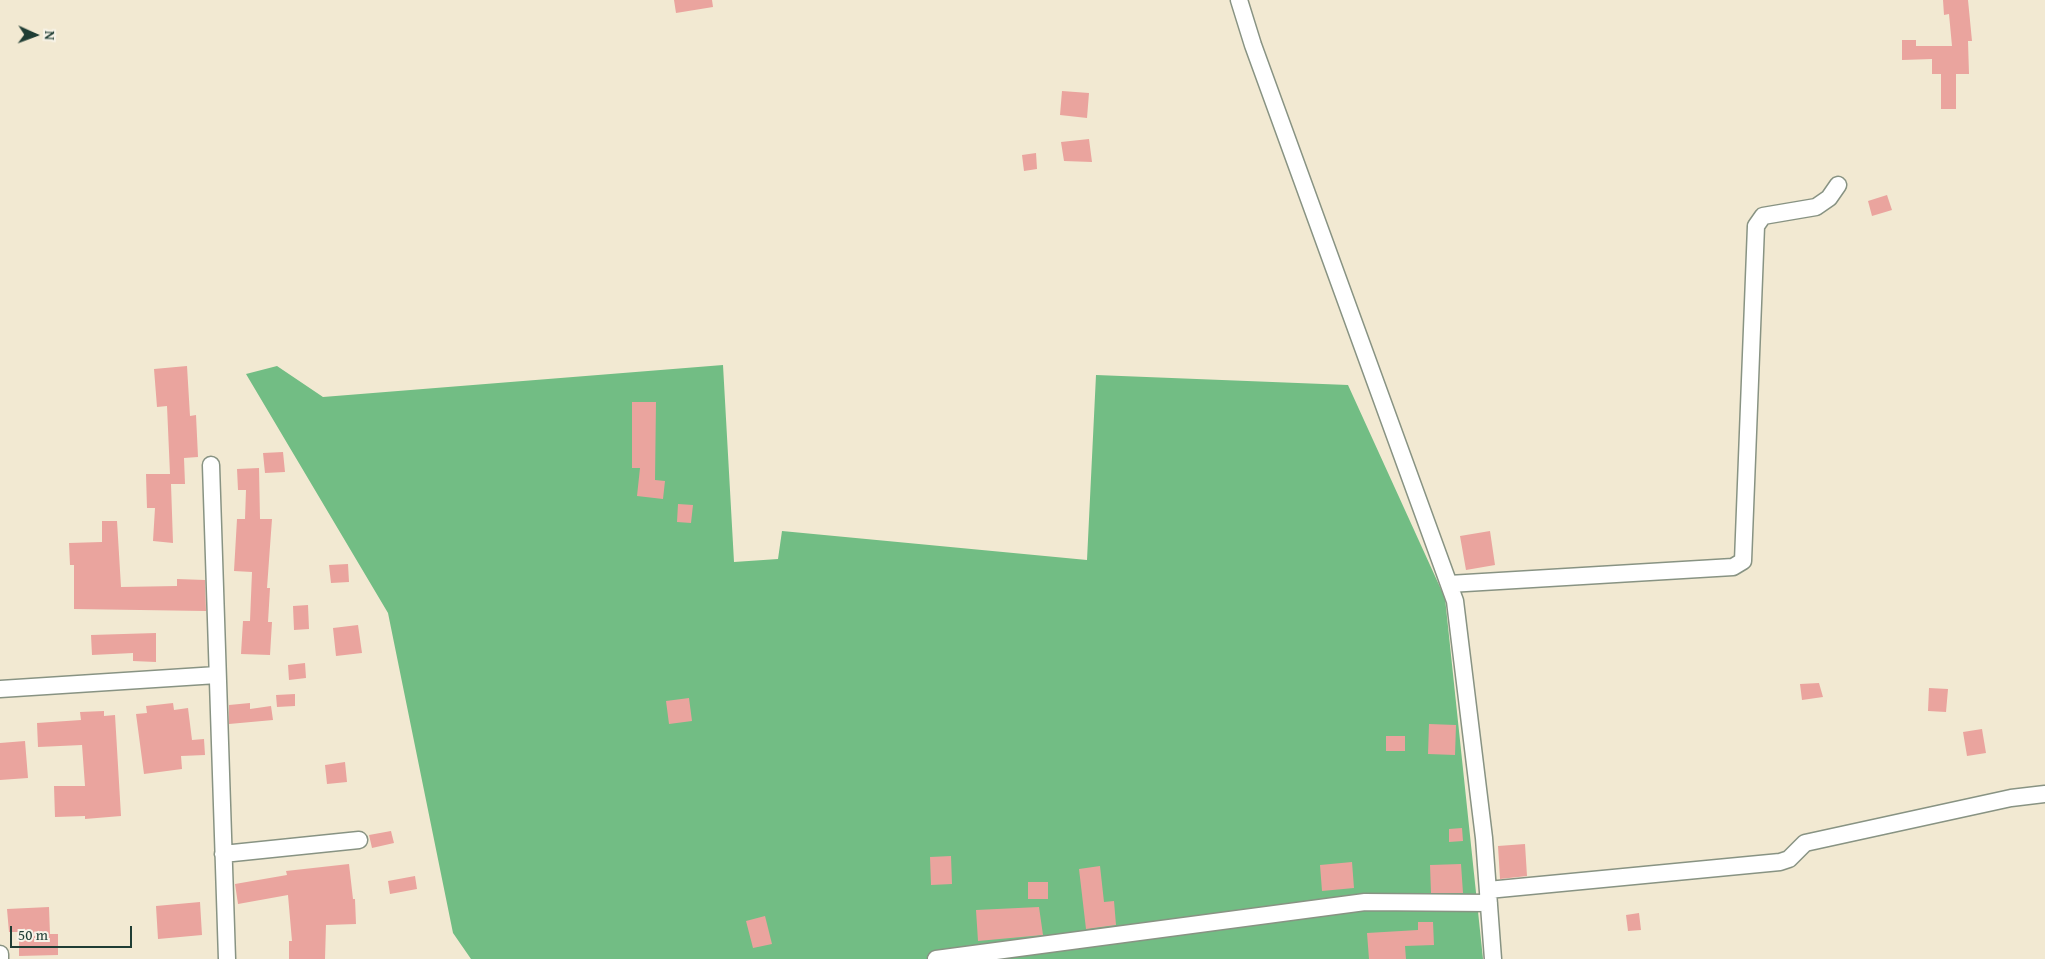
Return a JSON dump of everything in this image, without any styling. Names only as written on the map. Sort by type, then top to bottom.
[{"type":"street","points":[[1239,0],[1253,44],[1449,584],[1456,611],[1484,838],[1493,959]]},
{"type":"street","points":[[1449,584],[1733,567],[1743,561],[1756,226],[1763,216],[1816,207],[1829,198],[1838,185]]},
{"type":"street","points":[[211,465],[227,959]]},
{"type":"street","points":[[0,689],[217,675]]},
{"type":"street","points":[[936,959],[1365,902],[1488,896],[1780,862],[1789,859],[1805,843],[2012,798],[2045,794]]},
{"type":"street","points":[[223,854],[359,840]]},
{"type":"street","points":[[0,954],[0,959]]},
{"type":"green space","points":[[723,365],[734,562],[778,559],[782,531],[1087,560],[1096,375],[1348,385],[1445,598],[1483,959],[471,959],[453,933],[388,613],[246,374],[277,366],[323,397]]},
{"type":"building","points":[[674,0],[712,0],[713,7],[676,13]]},
{"type":"building","points":[[1943,0],[1968,0],[1972,41],[1968,41],[1969,74],[1956,74],[1956,109],[1941,109],[1941,74],[1932,74],[1932,59],[1902,60],[1902,40],[1916,40],[1916,46],[1952,46],[1949,14],[1944,15]]},
{"type":"building","points":[[1062,91],[1089,93],[1087,118],[1060,115]]},
{"type":"building","points":[[1089,139],[1092,162],[1064,161],[1061,142]]},
{"type":"building","points":[[1036,153],[1037,169],[1024,171],[1022,155]]},
{"type":"building","points":[[1887,195],[1892,210],[1872,216],[1868,201]]},
{"type":"building","points":[[187,366],[190,416],[196,415],[198,457],[184,458],[185,484],[171,484],[173,543],[153,541],[155,508],[147,508],[146,474],[170,474],[167,406],[157,407],[154,369]]},
{"type":"building","points":[[632,402],[656,402],[655,480],[665,481],[663,499],[637,496],[640,468],[632,468]]},
{"type":"building","points":[[283,452],[285,472],[265,473],[263,453]]},
{"type":"building","points":[[259,468],[260,519],[272,519],[267,588],[270,588],[268,622],[272,622],[270,655],[241,654],[243,621],[250,621],[252,572],[234,571],[237,519],[245,519],[246,490],[238,490],[237,469]]},
{"type":"building","points":[[678,504],[693,505],[691,523],[677,522]]},
{"type":"building","points":[[102,521],[117,521],[121,587],[177,586],[177,579],[205,580],[206,611],[74,609],[74,565],[70,565],[69,543],[102,542]]},
{"type":"building","points":[[1490,531],[1495,565],[1466,570],[1460,536]]},
{"type":"building","points":[[348,564],[349,582],[331,583],[329,565]]},
{"type":"building","points":[[308,605],[309,629],[294,630],[293,606]]},
{"type":"building","points":[[358,625],[362,653],[336,656],[333,628]]},
{"type":"building","points":[[156,633],[156,662],[133,661],[133,653],[92,655],[91,635]]},
{"type":"building","points":[[305,663],[306,678],[289,680],[288,665]]},
{"type":"building","points":[[1819,683],[1823,697],[1802,700],[1800,684]]},
{"type":"building","points":[[1929,688],[1948,689],[1946,712],[1928,711]]},
{"type":"building","points":[[295,694],[295,706],[277,707],[276,695]]},
{"type":"building","points":[[689,698],[692,721],[669,724],[666,701]]},
{"type":"building","points":[[173,703],[174,710],[188,708],[192,740],[204,739],[205,755],[181,756],[182,769],[144,774],[136,714],[147,713],[146,706]]},
{"type":"building","points":[[250,703],[250,709],[271,706],[273,720],[229,724],[229,705]]},
{"type":"building","points":[[104,711],[104,716],[115,715],[121,816],[85,819],[85,816],[55,817],[54,786],[85,786],[82,745],[38,747],[37,723],[81,720],[80,712]]},
{"type":"building","points":[[1429,724],[1456,725],[1455,755],[1428,754]]},
{"type":"building","points":[[1982,729],[1986,753],[1967,756],[1963,732]]},
{"type":"building","points":[[1386,736],[1405,736],[1405,751],[1386,751]]},
{"type":"building","points":[[25,741],[28,778],[0,780],[0,743]]},
{"type":"building","points":[[345,762],[347,782],[327,784],[325,765]]},
{"type":"building","points":[[1462,828],[1463,841],[1449,842],[1449,829]]},
{"type":"building","points":[[391,831],[394,843],[372,848],[369,835]]},
{"type":"building","points":[[1525,844],[1527,876],[1500,879],[1498,846]]},
{"type":"building","points":[[951,856],[952,884],[931,885],[930,857]]},
{"type":"building","points":[[1352,862],[1354,888],[1322,891],[1320,865]]},
{"type":"building","points":[[349,864],[353,899],[355,899],[356,924],[326,925],[325,959],[289,959],[289,941],[292,941],[288,895],[238,904],[235,884],[287,875],[286,871]]},
{"type":"building","points":[[1461,864],[1463,893],[1431,893],[1430,865]]},
{"type":"building","points":[[1100,866],[1104,902],[1114,901],[1116,925],[1086,929],[1079,869]]},
{"type":"building","points":[[415,876],[417,889],[390,894],[388,881]]},
{"type":"building","points":[[1028,882],[1048,882],[1048,899],[1028,899]]},
{"type":"building","points":[[200,902],[202,935],[158,939],[156,906]]},
{"type":"building","points":[[49,907],[50,934],[58,934],[58,955],[19,956],[19,932],[9,932],[7,909]]},
{"type":"building","points":[[1039,907],[1043,935],[978,941],[976,910]]},
{"type":"building","points":[[1639,913],[1641,930],[1628,931],[1626,915]]},
{"type":"building","points":[[765,916],[772,944],[753,948],[746,921]]},
{"type":"building","points":[[1418,922],[1433,922],[1434,945],[1405,946],[1406,959],[1369,959],[1367,933],[1418,930]]}]
